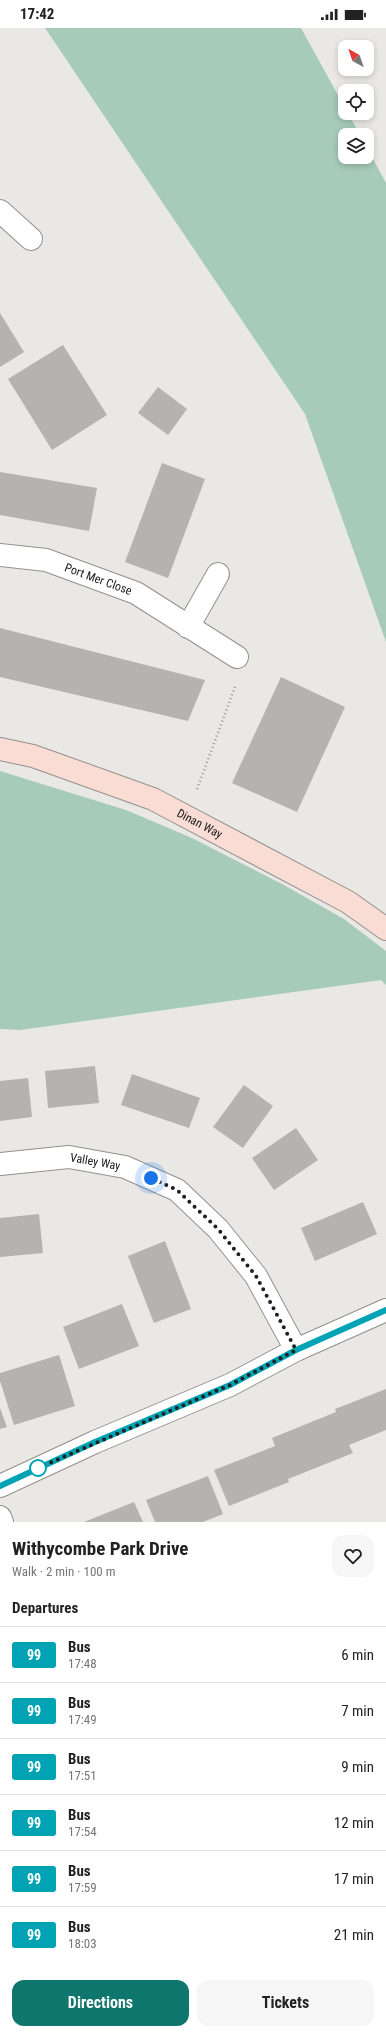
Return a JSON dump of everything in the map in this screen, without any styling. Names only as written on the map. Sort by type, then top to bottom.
[{"type":"street","points":[[0,211],[31,239]]},
{"type":"street","name":"Port Mer Close","points":[[0,555],[46,560],[136,593],[232,654]]},
{"type":"street","points":[[188,627],[218,574]]},
{"type":"street","name":"Dinan Way","points":[[0,749],[33,756],[153,799],[348,902],[386,929]]},
{"type":"street","name":"Valley Way","points":[[0,1164],[69,1157],[125,1167],[177,1190],[218,1229],[256,1276],[296,1350]]},
{"type":"street","points":[[0,1486],[95,1442],[230,1385],[296,1350],[386,1310]]},
{"type":"street","points":[[0,1517],[2,1522]]},
{"type":"path","points":[[197,789],[236,683],[232,654]]},
{"type":"green space","points":[[45,28],[301,28],[338,95],[338,120],[352,120],[356,128],[338,128],[338,164],[374,164],[374,161],[386,183],[386,642],[305,414]]},
{"type":"green space","points":[[0,771],[126,810],[192,838],[282,884],[344,919],[386,951],[386,985],[381,980],[20,1030],[0,1029]]},
{"type":"building","points":[[0,313],[24,352],[0,367]]},
{"type":"building","points":[[63,345],[107,415],[52,450],[8,379]]},
{"type":"building","points":[[158,387],[187,409],[168,435],[138,413]]},
{"type":"building","points":[[162,463],[205,479],[168,578],[125,562]]},
{"type":"building","points":[[0,472],[97,488],[89,531],[0,515]]},
{"type":"building","points":[[0,628],[205,680],[188,721],[0,677]]},
{"type":"building","points":[[281,677],[345,707],[297,812],[232,783]]},
{"type":"building","points":[[95,1066],[99,1103],[48,1108],[45,1071]]},
{"type":"building","points":[[132,1074],[200,1098],[189,1128],[121,1105]]},
{"type":"building","points":[[28,1078],[32,1117],[0,1121],[0,1081]]},
{"type":"building","points":[[244,1085],[273,1106],[243,1148],[213,1127]]},
{"type":"building","points":[[296,1128],[318,1160],[274,1190],[252,1158]]},
{"type":"building","points":[[363,1202],[377,1234],[315,1261],[301,1228]]},
{"type":"building","points":[[39,1214],[43,1253],[0,1257],[0,1218]]},
{"type":"building","points":[[165,1241],[191,1309],[154,1323],[128,1256]]},
{"type":"building","points":[[122,1304],[139,1346],[79,1369],[63,1327]]},
{"type":"building","points":[[59,1355],[75,1406],[14,1425],[0,1381],[0,1373]]},
{"type":"building","points":[[386,1389],[386,1430],[349,1445],[353,1453],[288,1479],[289,1482],[229,1506],[214,1470],[275,1446],[272,1438],[336,1412],[335,1409]]},
{"type":"building","points":[[0,1408],[7,1427],[0,1429]]},
{"type":"building","points":[[208,1476],[223,1514],[203,1522],[155,1522],[146,1500]]},
{"type":"building","points":[[134,1502],[143,1522],[84,1522]]},
{"type":"bus line","name":"99","points":[[0,1486],[95,1442],[230,1385],[296,1350],[386,1310]]},
{"type":"route","points":[[38,1468],[95,1442],[230,1385],[296,1350],[256,1276],[218,1229],[177,1190],[151,1178]]}]
